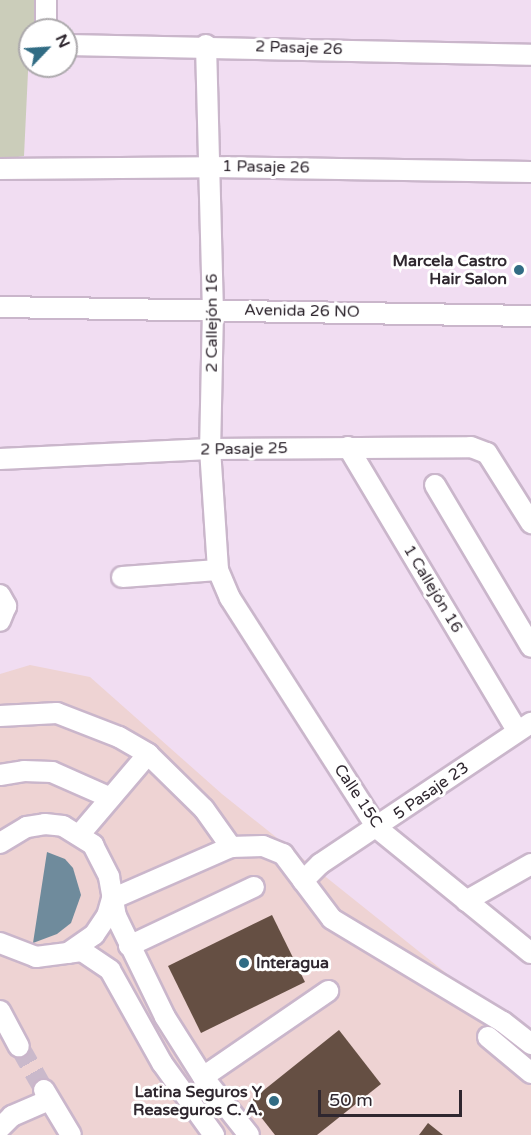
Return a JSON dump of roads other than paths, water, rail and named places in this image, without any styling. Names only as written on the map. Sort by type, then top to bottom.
[{"type":"street","points":[[46,0],[46,18]]},
{"type":"street","name":"2 Pasaje 26","points":[[78,45],[206,45],[531,55]]},
{"type":"street","name":"2 Callejón 16","points":[[206,45],[213,310],[210,449],[218,570],[230,598]]},
{"type":"street","name":"1 Pasaje 26","points":[[0,169],[210,167],[531,172]]},
{"type":"street","name":"Avenida 26 NO","points":[[0,307],[531,316]]},
{"type":"street","name":"1 Callejón 16","points":[[348,447],[524,727]]},
{"type":"street","name":"2 Pasaje 25","points":[[0,459],[210,449],[471,447],[488,453],[531,523]]},
{"type":"street","points":[[435,485],[531,647]]},
{"type":"street","points":[[122,577],[218,570]]},
{"type":"street","points":[[0,595],[6,606],[0,621]]},
{"type":"street","name":"Calle 15C","points":[[230,598],[377,828],[531,953]]},
{"type":"street","points":[[0,716],[57,713],[119,737],[148,754],[204,809],[231,847]]},
{"type":"street","name":"5 Pasaje 23","points":[[303,881],[320,864],[377,828],[524,727]]},
{"type":"street","points":[[80,834],[148,754]]},
{"type":"street","points":[[0,775],[24,771],[52,772],[111,798]]},
{"type":"street","points":[[0,843],[27,827],[45,824],[80,834],[103,860],[111,898],[129,946],[165,1017],[203,1077],[249,1135]]},
{"type":"street","points":[[111,898],[231,847],[272,848],[283,854],[320,908],[345,929],[503,1022],[531,1044]]},
{"type":"street","points":[[466,901],[531,864]]},
{"type":"street","points":[[129,946],[254,887]]},
{"type":"street","points":[[68,953],[94,935],[107,916],[111,898]]},
{"type":"street","points":[[1,945],[36,957],[82,951],[110,970],[162,1063],[214,1135]]},
{"type":"street","points":[[203,1077],[328,991]]},
{"type":"street","points":[[0,1011],[19,1046]]},
{"type":"street","points":[[488,1037],[531,1073]]},
{"type":"street","points":[[0,1128],[12,1116],[46,1095],[71,1135]]},
{"type":"water","points":[[47,852],[65,859],[73,868],[81,895],[71,923],[57,934],[33,943]]},
{"type":"tunnel","points":[[19,1046],[44,1090]]},
{"type":"place","name":"Marcela Castro Hair Salon","points":[[519,270]]},
{"type":"place","name":"Interagua","points":[[244,963]]},
{"type":"place","name":"Latina Seguros Y Reaseguros C. A.","points":[[274,1101]]}]
